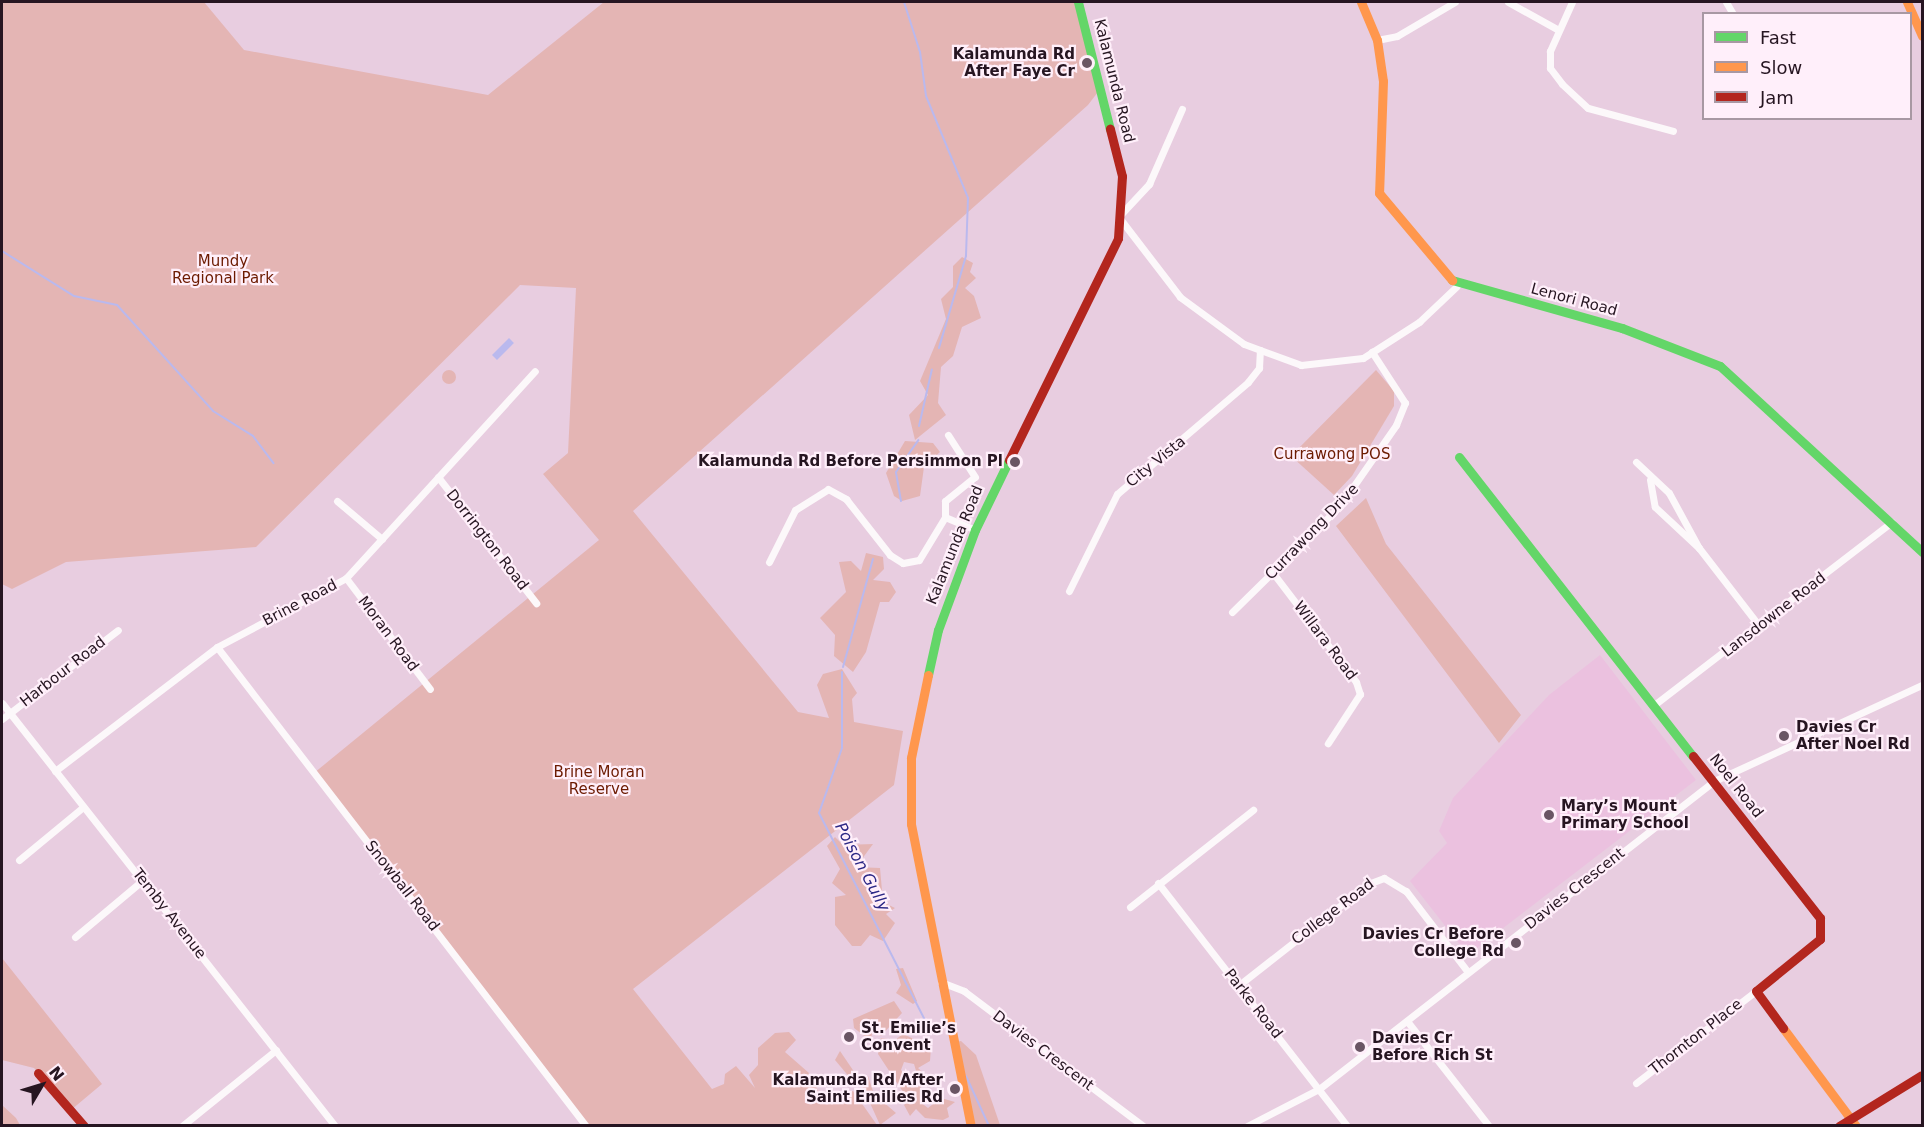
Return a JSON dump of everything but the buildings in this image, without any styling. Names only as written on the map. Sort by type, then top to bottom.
[{"type":"street","name":"Kalamunda Road","points":[[971,1125],[940,982],[911,824],[911,758],[938,630],[975,530],[1112,258],[1122,216],[1120,167],[1078,2]]},
{"type":"street","points":[[1182,109],[1149,184],[1122,216],[1180,297],[1260,350],[1301,365],[1372,352],[1419,322],[1457,286],[1379,193],[1383,81],[1377,40],[1361,2]]},
{"type":"street","points":[[1377,40],[1397,36],[1455,2]]},
{"type":"street","points":[[1508,2],[1557,29]]},
{"type":"street","points":[[1572,2],[1557,29],[1550,68],[1588,108],[1673,131]]},
{"type":"street","points":[[1912,13],[1923,36]]},
{"type":"street","name":"Lenori Road","points":[[1457,286],[1622,328],[1720,366],[1923,552]]},
{"type":"street","name":"City Vista","points":[[1069,591],[1117,494],[1248,382],[1259,368],[1260,350]]},
{"type":"street","name":"Currawong Drive","points":[[1232,612],[1273,573],[1363,479],[1406,403],[1372,352]]},
{"type":"street","name":"Brine Road","points":[[55,771],[217,647],[346,578],[535,370]]},
{"type":"street","points":[[769,562],[795,510],[828,489],[846,499],[890,555],[903,563],[919,560],[945,518],[945,501],[975,477],[948,435]]},
{"type":"street","name":"Noel Road","points":[[1459,457],[1714,781],[1823,924],[1815,944],[1756,991]]},
{"type":"street","points":[[1636,462],[1650,480],[1669,493],[1699,548],[1760,627]]},
{"type":"street","name":"Dorrington Road","points":[[438,477],[536,603]]},
{"type":"street","points":[[1650,480],[1655,507],[1699,548]]},
{"type":"street","points":[[337,501],[382,539]]},
{"type":"street","points":[[945,518],[975,530]]},
{"type":"street","name":"Lansdowne Road","points":[[1654,705],[1760,627],[1892,522]]},
{"type":"street","name":"Willara Road","points":[[1273,573],[1356,682],[1360,694],[1328,743]]},
{"type":"street","name":"Moran Road","points":[[346,578],[430,689]]},
{"type":"street","name":"Harbour Road","points":[[2,719],[118,630]]},
{"type":"street","name":"Snowball Road","points":[[217,647],[586,1125]]},
{"type":"street","name":"Davies Crescent","points":[[1247,1125],[1319,1089],[1714,781],[1923,685]]},
{"type":"street","name":"Temby Avenue","points":[[2,703],[335,1125]]},
{"type":"street","points":[[19,860],[83,807]]},
{"type":"street","points":[[1130,907],[1253,810]]},
{"type":"street","name":"College Road","points":[[1239,985],[1368,884],[1383,878],[1406,891],[1468,972]]},
{"type":"street","points":[[75,937],[143,880]]},
{"type":"street","name":"Parke Road","points":[[1158,883],[1347,1125]]},
{"type":"street","name":"Davies Crescent","points":[[940,982],[964,991],[1143,1125]]},
{"type":"street","points":[[1756,991],[1854,1122]]},
{"type":"street","name":"Thornton Place","points":[[1636,1083],[1756,991]]},
{"type":"street","points":[[1407,1021],[1489,1125]]},
{"type":"street","points":[[182,1125],[276,1050]]},
{"type":"street","points":[[38,1073],[84,1125]]},
{"type":"street","points":[[1839,1125],[1854,1122],[1923,1075]]},
{"type":"shaded area","name":"Mary’s Mount Primary School","points":[[1600,655],[1696,780],[1468,955],[1410,881],[1447,843],[1439,831],[1453,798],[1549,695]]},
{"type":"green space","name":"Mundy Regional Park","points":[[2,2],[204,2],[244,50],[488,95],[604,2],[1078,2],[1101,88],[1088,105],[633,511],[798,712],[829,718],[817,685],[823,674],[842,669],[857,693],[852,699],[854,722],[903,731],[894,785],[633,989],[712,1089],[724,1084],[725,1074],[736,1066],[755,1088],[749,1075],[758,1065],[758,1048],[775,1033],[789,1032],[796,1040],[785,1052],[809,1073],[823,1100],[853,1091],[877,1125],[586,1125],[314,773],[599,540],[543,474],[568,453],[576,288],[520,285],[256,547],[66,562],[12,589],[2,584]]},
{"type":"green space","points":[[962,257],[973,263],[970,272],[976,278],[965,288],[974,296],[981,318],[962,327],[953,356],[941,367],[938,403],[946,415],[915,440],[909,415],[928,395],[920,381],[946,319],[941,299],[953,287],[953,266]]},
{"type":"green space","points":[[449,370],[454,372],[456,377],[454,382],[449,384],[444,382],[442,377],[444,372]]},
{"type":"green space","name":"Currawong POS","points":[[1376,370],[1394,391],[1394,406],[1352,476],[1334,495],[1291,456]]},
{"type":"green space","points":[[905,441],[933,443],[940,452],[924,467],[920,496],[902,501],[894,496],[886,473]]},
{"type":"green space","points":[[1366,498],[1386,544],[1521,715],[1499,743],[1336,526]]},
{"type":"green space","points":[[866,553],[883,557],[884,569],[873,580],[890,582],[896,592],[889,602],[880,602],[866,652],[853,672],[834,656],[835,635],[820,618],[846,592],[839,562],[851,561],[861,571]]},
{"type":"green space","points":[[835,837],[843,845],[873,844],[856,867],[880,868],[883,902],[895,908],[886,914],[895,923],[883,941],[870,935],[861,946],[852,946],[835,925],[835,897],[846,895],[832,883],[840,869],[827,846]]},
{"type":"green space","points":[[2,958],[102,1084],[71,1110],[34,1068],[2,1060]]},
{"type":"green space","points":[[903,968],[917,1001],[913,1004],[896,993],[901,985],[896,969]]},
{"type":"green space","points":[[894,1001],[902,1013],[881,1036],[872,1033],[871,1041],[854,1028],[853,1019]]},
{"type":"green space","points":[[903,1034],[931,1047],[930,1061],[918,1068],[929,1078],[927,1086],[919,1081],[914,1064],[904,1062],[901,1070],[913,1087],[921,1086],[920,1102],[928,1108],[941,1098],[955,1102],[947,1108],[949,1117],[943,1120],[925,1118],[916,1109],[910,1116],[904,1105],[909,1101],[878,1054],[881,1038],[895,1040]]},
{"type":"green space","points":[[961,1041],[976,1055],[1000,1125],[975,1125],[956,1042]]},
{"type":"green space","points":[[840,1051],[859,1079],[856,1085],[835,1060]]},
{"type":"green space","points":[[868,1076],[874,1094],[896,1113],[880,1125],[860,1081]]},
{"type":"green space","points":[[2,1105],[16,1118],[20,1125],[2,1125]]},
{"type":"water","points":[[509,338],[514,343],[497,360],[492,355]]},
{"type":"waterway","name":"Poison Gully","points":[[904,2],[920,52],[926,96],[968,198],[966,256],[939,348]]},
{"type":"waterway","points":[[2,251],[74,296],[117,305],[213,411],[253,436],[273,463]]},
{"type":"waterway","points":[[919,426],[932,369]]},
{"type":"waterway","name":"Poison Gully","points":[[901,501],[896,472],[918,440]]},
{"type":"waterway","name":"Poison Gully","points":[[843,667],[873,559]]},
{"type":"waterway","name":"Poison Gully","points":[[842,672],[842,748],[819,813],[931,1032]]},
{"type":"waterway","name":"Poison Gully","points":[[966,1076],[989,1126]]},
{"type":"traffic: fast","points":[[1078,2],[1110,129]]},
{"type":"traffic: fast","points":[[1452,280],[1622,328],[1720,366],[1922,552]]},
{"type":"traffic: fast","points":[[1459,457],[1693,756]]},
{"type":"traffic: fast","points":[[928,675],[938,630],[975,530],[1009,460]]},
{"type":"traffic: slow","points":[[1361,2],[1377,40],[1383,81],[1379,193],[1452,280]]},
{"type":"traffic: slow","points":[[1907,2],[1911,12]]},
{"type":"traffic: slow","points":[[1912,13],[1922,36]]},
{"type":"traffic: slow","points":[[928,675],[911,758],[911,824],[971,1126]]},
{"type":"traffic: slow","points":[[1783,1028],[1856,1126]]},
{"type":"traffic: jam","points":[[1009,460],[1118,238],[1122,176],[1110,129]]},
{"type":"traffic: jam","points":[[1693,756],[1820,918],[1820,939],[1756,991],[1783,1028]]},
{"type":"traffic: jam","points":[[38,1073],[84,1126]]},
{"type":"traffic: jam","points":[[1839,1126],[1922,1075]]},
{"type":"place","name":"Kalamunda Rd After Faye Cr","points":[[1087,63]]},
{"type":"place","name":"Kalamunda Rd Before Persimmon Pl","points":[[1015,462]]},
{"type":"place","name":"Davies Cr After Noel Rd","points":[[1784,736]]},
{"type":"place","name":"Mary’s Mount Primary School","points":[[1549,815]]},
{"type":"place","name":"Davies Cr Before College Rd","points":[[1516,943]]},
{"type":"place","name":"St. Emilie’s Convent","points":[[849,1037]]},
{"type":"place","name":"Davies Cr Before Rich St","points":[[1360,1047]]},
{"type":"place","name":"Kalamunda Rd After Saint Emilies Rd","points":[[955,1089]]},
{"type":"park label","name":"Brine Moran Reserve","points":[[599,780]]}]
